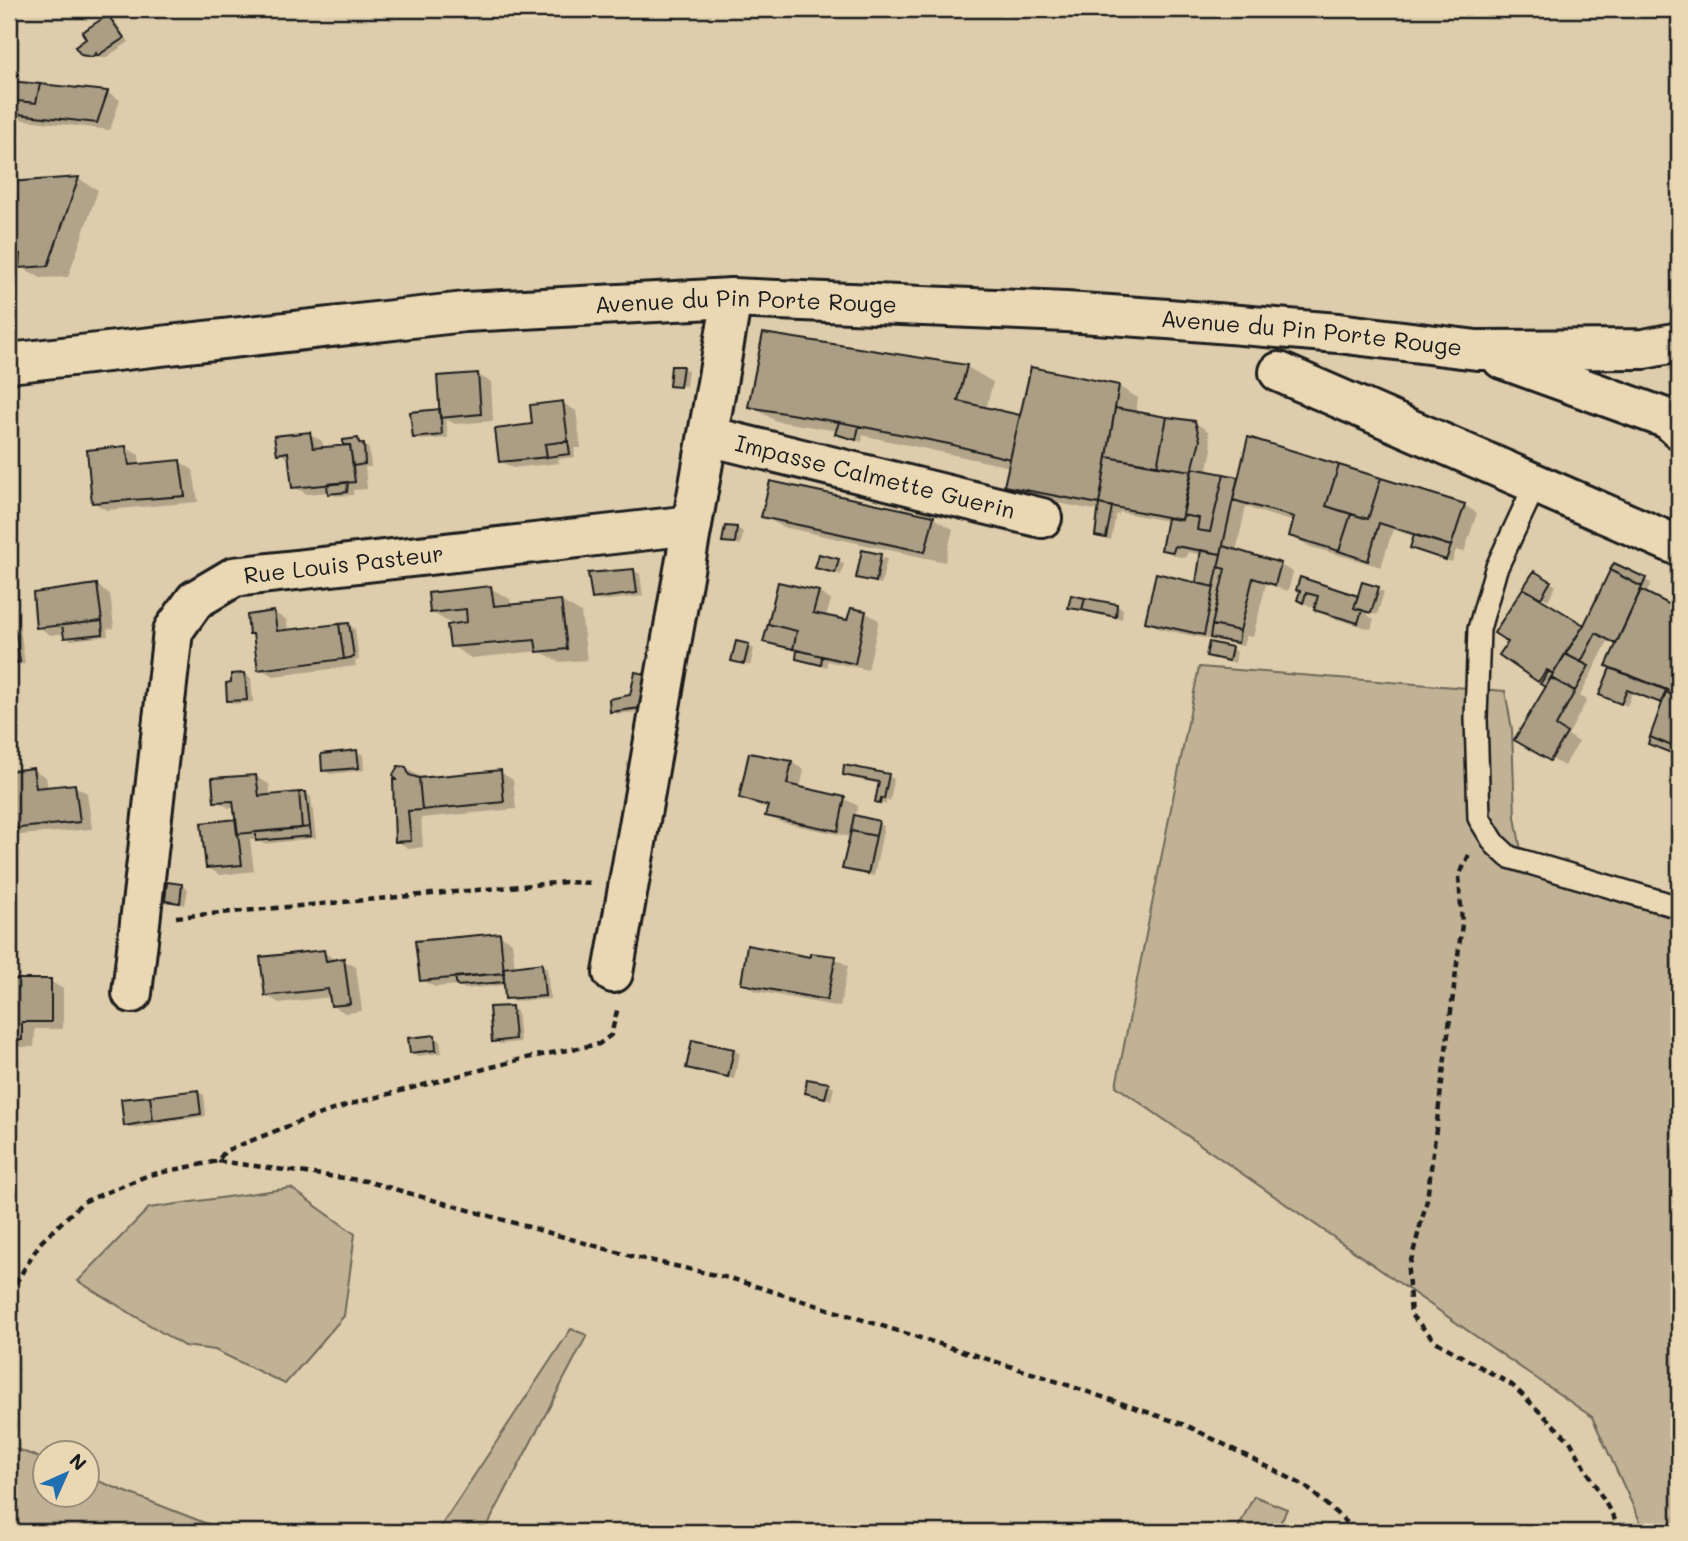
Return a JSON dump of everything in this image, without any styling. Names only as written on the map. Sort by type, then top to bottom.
[{"type":"street","name":"Avenue du Pin Porte Rouge","points":[[13,363],[465,312],[732,298],[1168,319],[1338,332],[1477,350],[1644,349],[1679,342]]},
{"type":"street","points":[[613,973],[732,298]]},
{"type":"street","name":"Avenue du Pin Porte Rouge","points":[[1477,350],[1668,419],[1679,429]]},
{"type":"street","name":"Avenue du Pin Porte Rouge","points":[[1279,372],[1679,546]]},
{"type":"street","name":"Impasse Calmette Guerin","points":[[708,436],[1042,518]]},
{"type":"street","name":"Rue Louis Pasteur","points":[[131,993],[173,631],[195,600],[234,577],[692,525]]},
{"type":"lane","points":[[1536,483],[1496,569],[1479,629],[1476,718],[1479,818],[1494,844],[1509,857],[1679,907]]},
{"type":"path","points":[[1488,834],[1472,849],[1459,876],[1462,924],[1427,1200],[1408,1272],[1412,1315],[1435,1341],[1512,1385],[1570,1441],[1622,1532]]},
{"type":"path","points":[[140,920],[566,882],[629,885]]},
{"type":"path","points":[[218,1161],[225,1151],[351,1104],[526,1058],[599,1044],[611,1035],[621,998],[613,973]]},
{"type":"path","points":[[9,1294],[40,1243],[83,1202],[149,1175],[218,1161],[366,1181],[631,1256],[733,1279],[1038,1375],[1188,1426],[1305,1486],[1358,1532]]},
{"type":"shaded area","points":[[1199,667],[1505,691],[1512,729],[1515,817],[1525,873],[1679,920],[1679,1532],[1645,1532],[1592,1417],[1116,1086]]},
{"type":"shaded area","points":[[291,1188],[355,1234],[344,1316],[285,1384],[215,1350],[184,1346],[78,1281],[149,1208]]},
{"type":"shaded area","points":[[571,1329],[587,1335],[484,1532],[437,1532]]},
{"type":"shaded area","points":[[9,1446],[32,1455],[32,1510],[102,1510],[102,1482],[228,1532],[9,1532]]},
{"type":"shaded area","points":[[1254,1496],[1287,1509],[1276,1532],[1236,1532]]},
{"type":"building","points":[[108,15],[124,38],[97,56],[96,53],[92,57],[81,55],[75,47],[86,39],[82,32]]},
{"type":"building","points":[[9,81],[40,84],[36,103],[9,100]]},
{"type":"building","points":[[40,84],[108,91],[97,123],[9,113],[9,100],[36,103]]},
{"type":"building","points":[[79,177],[48,266],[19,268],[20,254],[9,253],[9,182]]},
{"type":"building","points":[[763,333],[967,365],[958,401],[1020,415],[1010,459],[839,422],[748,407]]},
{"type":"building","points":[[671,366],[683,366],[680,387],[669,386]]},
{"type":"building","points":[[1031,367],[1119,385],[1099,504],[1004,486]]},
{"type":"building","points":[[478,373],[481,414],[440,418],[437,376]]},
{"type":"building","points":[[563,401],[568,441],[545,444],[547,457],[499,462],[495,429],[532,424],[530,405]]},
{"type":"building","points":[[1115,408],[1167,417],[1157,466],[1107,457]]},
{"type":"building","points":[[440,409],[442,435],[413,438],[410,412]]},
{"type":"building","points":[[1167,417],[1195,421],[1200,440],[1192,471],[1157,466]]},
{"type":"building","points":[[839,422],[859,426],[856,440],[835,434]]},
{"type":"building","points":[[310,432],[313,448],[350,445],[355,482],[292,488],[288,452],[277,454],[274,436]]},
{"type":"building","points":[[1248,437],[1339,465],[1326,506],[1351,514],[1339,551],[1289,536],[1294,517],[1233,500]]},
{"type":"building","points":[[358,438],[359,443],[364,444],[365,464],[353,466],[350,445],[343,445],[343,440]]},
{"type":"building","points":[[568,441],[570,454],[547,457],[545,444]]},
{"type":"building","points":[[126,446],[129,465],[180,460],[185,496],[92,503],[87,450]]},
{"type":"building","points":[[1107,457],[1192,471],[1182,520],[1099,504]]},
{"type":"building","points":[[1339,465],[1381,478],[1368,519],[1326,506]]},
{"type":"building","points":[[1192,468],[1224,474],[1210,532],[1197,530],[1199,518],[1182,515]]},
{"type":"building","points":[[1224,474],[1238,477],[1221,554],[1175,546],[1173,552],[1161,550],[1167,518],[1182,520],[1182,515],[1199,518],[1197,530],[1210,532]]},
{"type":"building","points":[[1381,478],[1465,504],[1451,546],[1379,523],[1368,561],[1339,551],[1351,514],[1368,519]]},
{"type":"building","points":[[770,481],[934,516],[925,552],[761,517]]},
{"type":"building","points":[[348,482],[347,492],[328,494],[327,484]]},
{"type":"building","points":[[1099,504],[1112,507],[1106,538],[1095,536]]},
{"type":"building","points":[[725,526],[737,527],[735,543],[722,542]]},
{"type":"building","points":[[1414,535],[1451,546],[1446,560],[1410,548]]},
{"type":"building","points":[[1223,546],[1281,563],[1275,585],[1253,578],[1240,631],[1212,625],[1225,569],[1218,567]]},
{"type":"building","points":[[862,550],[881,554],[876,582],[856,578]]},
{"type":"building","points":[[1201,550],[1221,554],[1214,587],[1196,583]]},
{"type":"building","points":[[819,554],[839,559],[835,573],[815,568]]},
{"type":"building","points":[[1614,563],[1646,578],[1642,587],[1610,570]]},
{"type":"building","points":[[634,569],[637,593],[592,599],[588,573]]},
{"type":"building","points":[[1610,570],[1642,587],[1616,644],[1596,633],[1581,662],[1565,654],[1584,625]]},
{"type":"building","points":[[1534,571],[1551,581],[1541,598],[1523,588]]},
{"type":"building","points":[[1156,573],[1214,587],[1204,635],[1145,622]]},
{"type":"building","points":[[1300,577],[1358,596],[1354,608],[1362,610],[1358,623],[1314,610],[1318,596],[1306,593],[1303,603],[1297,600],[1300,591],[1296,590]]},
{"type":"building","points":[[778,582],[819,591],[813,613],[847,620],[851,608],[866,611],[855,664],[793,649],[797,631],[768,624]]},
{"type":"building","points":[[1362,582],[1379,587],[1371,613],[1354,608]]},
{"type":"building","points":[[97,584],[102,621],[36,628],[33,593]]},
{"type":"building","points":[[491,586],[494,606],[561,600],[567,649],[537,652],[535,640],[450,647],[447,625],[467,622],[466,609],[430,613],[428,593]]},
{"type":"building","points":[[1523,588],[1584,625],[1553,674],[1547,670],[1538,682],[1499,655],[1508,642],[1494,633]]},
{"type":"building","points":[[1641,590],[1679,609],[1679,684],[1675,693],[1606,666]]},
{"type":"building","points":[[1071,595],[1085,598],[1082,610],[1068,608]]},
{"type":"building","points":[[1085,598],[1117,604],[1116,617],[1082,610]]},
{"type":"building","points":[[274,611],[277,631],[339,624],[344,659],[258,670],[253,634],[249,634],[247,615]]},
{"type":"building","points":[[102,621],[103,634],[64,638],[62,625]]},
{"type":"building","points":[[349,623],[354,657],[344,659],[339,624]]},
{"type":"building","points":[[768,624],[797,631],[793,649],[763,642]]},
{"type":"building","points":[[1212,625],[1240,631],[1238,643],[1210,638]]},
{"type":"building","points":[[15,629],[20,662],[9,663],[9,630]]},
{"type":"building","points":[[736,641],[749,644],[744,664],[731,661]]},
{"type":"building","points":[[1209,642],[1232,647],[1229,661],[1206,656]]},
{"type":"building","points":[[797,650],[822,656],[821,665],[796,659]]},
{"type":"building","points":[[1565,654],[1589,666],[1575,691],[1551,678]]},
{"type":"building","points":[[1610,668],[1666,690],[1661,703],[1627,690],[1621,704],[1599,695]]},
{"type":"building","points":[[1549,671],[1553,674],[1545,687],[1540,684]]},
{"type":"building","points":[[635,672],[646,674],[640,708],[610,712],[609,699],[630,695]]},
{"type":"building","points":[[245,673],[247,700],[227,701],[226,683],[231,682],[231,674]]},
{"type":"building","points":[[1551,678],[1575,691],[1556,726],[1567,733],[1550,761],[1514,740]]},
{"type":"building","points":[[1666,692],[1679,698],[1679,749],[1650,737]]},
{"type":"building","points":[[1650,737],[1679,749],[1679,756],[1648,744]]},
{"type":"building","points":[[357,750],[359,768],[322,771],[321,754]]},
{"type":"building","points":[[749,753],[792,761],[787,784],[845,797],[838,831],[765,816],[768,806],[739,798]]},
{"type":"building","points":[[844,765],[889,774],[884,799],[881,798],[880,804],[875,802],[879,782],[843,775]]},
{"type":"building","points":[[398,766],[406,767],[409,775],[419,778],[422,810],[408,811],[411,841],[395,842],[393,780],[396,780],[393,775]]},
{"type":"building","points":[[33,768],[36,788],[75,784],[80,822],[9,829],[9,771]]},
{"type":"building","points":[[501,770],[504,802],[422,810],[419,778]]},
{"type":"building","points":[[256,775],[259,796],[299,792],[302,828],[237,834],[233,801],[214,802],[212,778]]},
{"type":"building","points":[[299,792],[306,792],[310,827],[302,828]]},
{"type":"building","points":[[854,815],[879,821],[876,836],[851,831]]},
{"type":"building","points":[[236,819],[242,865],[206,868],[201,823]]},
{"type":"building","points":[[310,827],[311,836],[256,841],[256,832]]},
{"type":"building","points":[[851,831],[876,836],[868,874],[842,869]]},
{"type":"building","points":[[167,882],[182,884],[180,903],[165,901]]},
{"type":"building","points":[[500,933],[504,973],[420,981],[415,941]]},
{"type":"building","points":[[747,945],[810,957],[810,953],[836,956],[827,1000],[741,984]]},
{"type":"building","points":[[324,950],[326,961],[344,958],[350,1004],[331,1006],[328,989],[265,996],[260,957]]},
{"type":"building","points":[[542,963],[545,996],[505,999],[503,968]]},
{"type":"building","points":[[504,973],[504,982],[457,986],[455,977]]},
{"type":"building","points":[[11,979],[51,979],[51,1022],[22,1022],[22,1040],[9,1040]]},
{"type":"building","points":[[512,1006],[515,1039],[492,1042],[489,1007]]},
{"type":"building","points":[[435,1035],[436,1050],[410,1053],[408,1038]]},
{"type":"building","points":[[692,1040],[734,1049],[728,1077],[686,1068]]},
{"type":"building","points":[[807,1079],[829,1083],[825,1098],[805,1093]]},
{"type":"building","points":[[198,1090],[201,1114],[153,1121],[150,1096]]},
{"type":"building","points":[[150,1096],[153,1121],[124,1126],[121,1099]]}]
